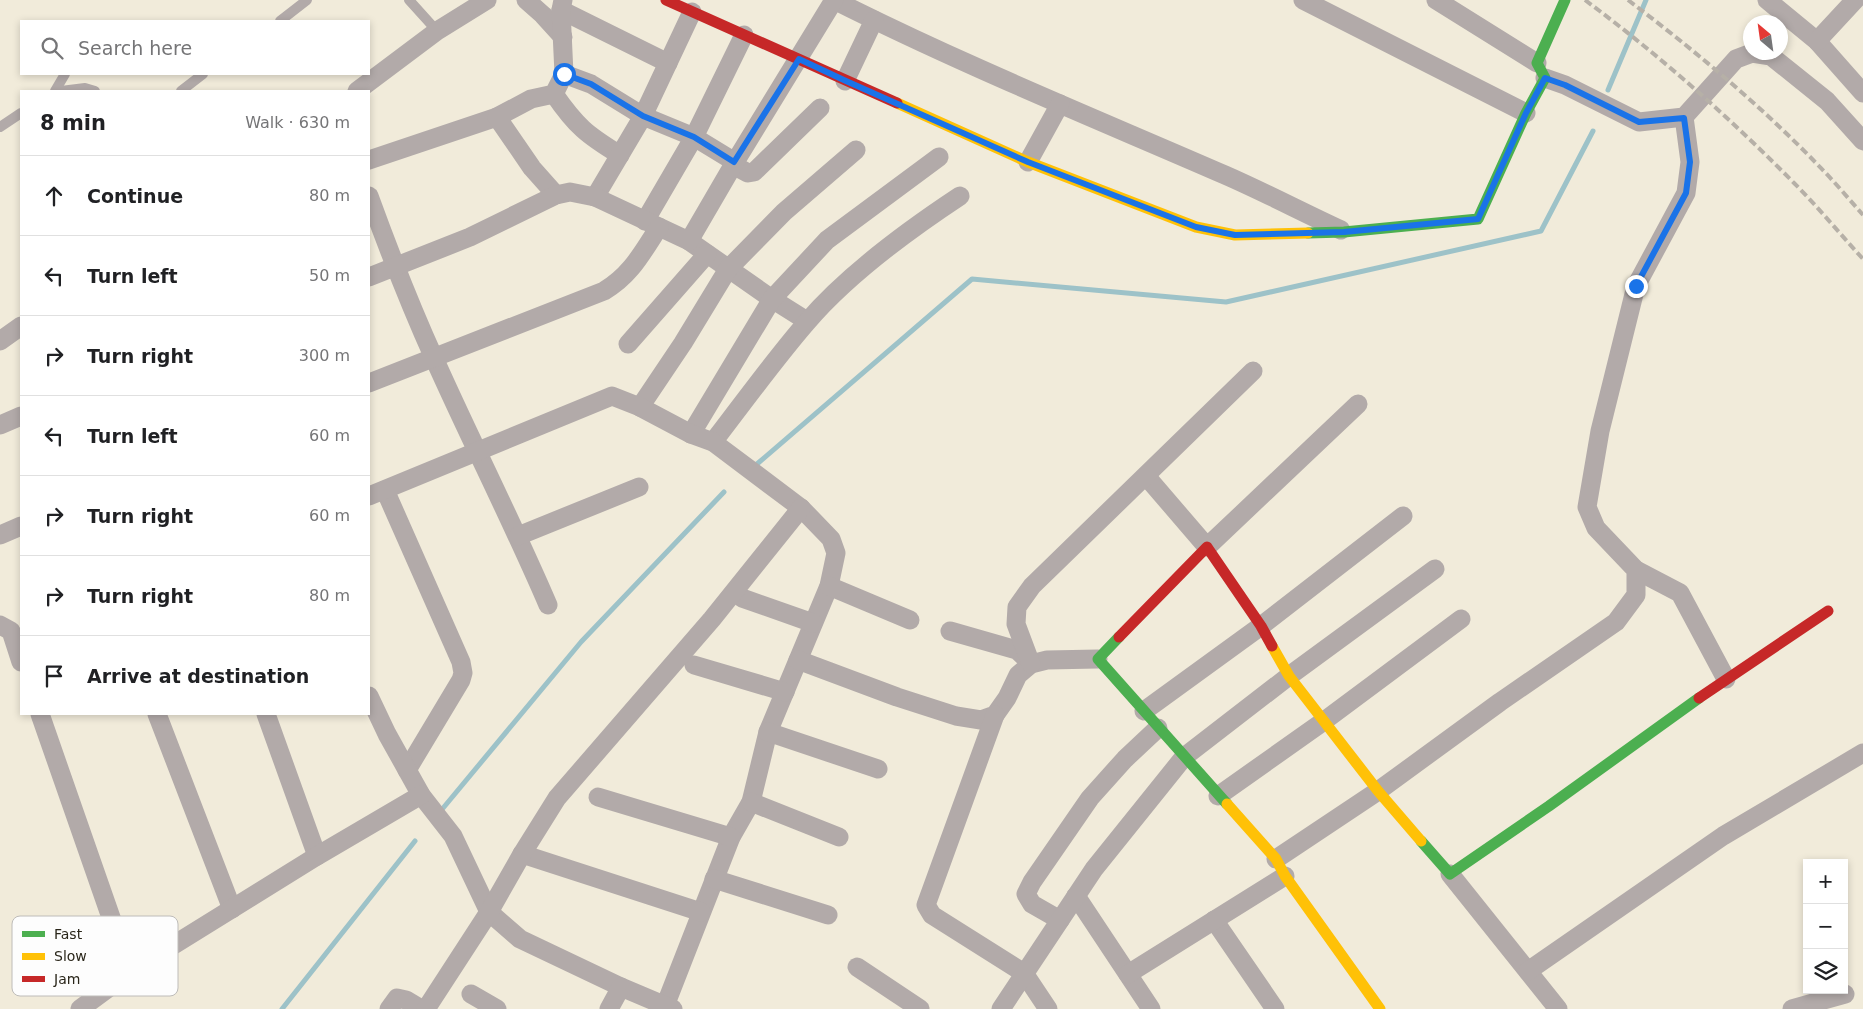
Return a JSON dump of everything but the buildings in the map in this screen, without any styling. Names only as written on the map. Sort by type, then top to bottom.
[{"type":"street","points":[[358,90],[437,31],[487,0]]},
{"type":"street","points":[[526,0],[563,37]]},
{"type":"street","points":[[666,0],[1028,162],[1196,227],[1235,235],[1344,232],[1478,219],[1526,113],[1565,0]]},
{"type":"street","points":[[689,241],[834,0],[1060,104],[1227,176],[1344,232]]},
{"type":"street","points":[[1303,0],[1526,113]]},
{"type":"street","points":[[1436,0],[1541,71],[1639,122],[1684,118],[1736,59],[1752,53],[1770,56],[1827,101],[1863,141]]},
{"type":"street","points":[[1767,0],[1817,41],[1863,93]]},
{"type":"street","points":[[1817,41],[1855,0]]},
{"type":"street","points":[[554,94],[564,74],[562,5]]},
{"type":"street","points":[[562,5],[668,63]]},
{"type":"street","points":[[595,197],[643,116],[692,12]]},
{"type":"street","points":[[846,81],[874,20]]},
{"type":"street","points":[[370,383],[564,307],[619,282],[634,265],[744,35]]},
{"type":"street","points":[[564,74],[591,84],[643,116],[694,137],[748,173],[754,172],[820,108]]},
{"type":"street","points":[[370,160],[497,117],[531,99],[554,94]]},
{"type":"street","points":[[554,94],[570,118],[590,137],[620,155]]},
{"type":"street","points":[[1028,162],[1060,104]]},
{"type":"street","points":[[497,117],[532,168],[556,194]]},
{"type":"street","points":[[1684,118],[1690,162],[1686,193],[1636,286],[1600,431],[1587,507],[1596,528],[1636,570],[1680,593],[1726,678]]},
{"type":"street","points":[[640,407],[684,343],[728,269],[784,212],[856,150]]},
{"type":"street","points":[[692,434],[772,299],[828,240],[939,157]]},
{"type":"street","points":[[370,277],[470,237],[556,194],[570,192],[595,197],[689,241],[772,299],[808,321]]},
{"type":"street","points":[[714,442],[808,321],[852,277],[910,228],[960,196]]},
{"type":"street","points":[[370,199],[395,267],[433,357],[518,536],[548,605]]},
{"type":"street","points":[[628,344],[707,254]]},
{"type":"street","points":[[0,341],[20,327]]},
{"type":"street","points":[[1032,664],[1016,624],[1016,607],[1032,586],[1253,372]]},
{"type":"street","points":[[370,698],[387,734],[420,795],[453,836],[489,912],[520,939],[669,1008],[714,879],[731,837],[751,802],[768,732],[828,586],[836,553],[832,539],[801,508],[714,442],[692,434],[640,407],[612,396],[377,493],[461,662],[461,680],[407,770]]},
{"type":"street","points":[[1048,1009],[1024,973],[932,915],[926,905],[929,892],[995,715],[1007,698],[1018,675],[1032,664],[1047,660],[1098,659],[1207,546],[1358,404]]},
{"type":"street","points":[[0,425],[20,416]]},
{"type":"street","points":[[1146,476],[1207,546],[1260,626],[1289,676],[1378,791],[1450,874],[1558,1009]]},
{"type":"street","points":[[518,536],[639,487]]},
{"type":"street","points":[[426,1009],[489,912],[557,798],[712,619],[801,508]]},
{"type":"street","points":[[1144,711],[1260,626],[1403,516]]},
{"type":"street","points":[[0,535],[20,526]]},
{"type":"street","points":[[1001,1009],[1094,869],[1184,758],[1289,676],[1435,569]]},
{"type":"street","points":[[1276,859],[1378,791],[1500,702],[1616,622],[1636,595],[1636,570]]},
{"type":"street","points":[[828,586],[910,620]]},
{"type":"street","points":[[742,598],[812,622]]},
{"type":"street","points":[[1450,874],[1549,806],[1726,678],[1828,611]]},
{"type":"street","points":[[1218,796],[1324,721],[1461,619]]},
{"type":"street","points":[[11,628],[20,659]]},
{"type":"street","points":[[950,631],[1017,650],[1032,664]]},
{"type":"street","points":[[1098,659],[1184,758],[1276,859],[1285,876],[1380,1009]]},
{"type":"street","points":[[798,660],[897,697],[956,716],[981,720],[995,715]]},
{"type":"street","points":[[694,665],[785,692]]},
{"type":"street","points":[[40,715],[110,916]]},
{"type":"street","points":[[157,715],[232,909]]},
{"type":"street","points":[[266,715],[317,856]]},
{"type":"street","points":[[1060,920],[1032,904],[1026,894],[1032,882],[1090,798],[1158,728]]},
{"type":"street","points":[[768,732],[878,769]]},
{"type":"street","points":[[1528,971],[1723,836],[1863,753]]},
{"type":"street","points":[[178,942],[420,795]]},
{"type":"street","points":[[598,797],[731,837]]},
{"type":"street","points":[[751,802],[839,838]]},
{"type":"street","points":[[522,854],[701,912]]},
{"type":"street","points":[[1128,974],[1285,876]]},
{"type":"street","points":[[714,879],[828,915]]},
{"type":"street","points":[[1076,896],[1151,1009]]},
{"type":"street","points":[[1214,920],[1275,1009]]},
{"type":"street","points":[[857,967],[920,1009]]},
{"type":"street","points":[[609,1009],[621,987]]},
{"type":"street","points":[[471,994],[497,1009]]},
{"type":"street","points":[[1792,1009],[1846,994]]},
{"type":"street","points":[[80,1009],[98,996]]},
{"type":"street","points":[[389,1009],[397,998],[406,1000],[421,1009]]},
{"type":"lane","points":[[281,20],[308,0]]},
{"type":"lane","points":[[409,0],[437,31]]},
{"type":"lane","points":[[56,90],[64,75]]},
{"type":"lane","points":[[182,90],[202,75]]},
{"type":"lane","points":[[69,90],[85,88],[92,90]]},
{"type":"lane","points":[[0,127],[20,114]]},
{"type":"waterway","points":[[1608,90],[1646,0]]},
{"type":"waterway","points":[[757,464],[972,279],[1226,302],[1541,231],[1593,131]]},
{"type":"waterway","points":[[439,813],[581,642],[724,492]]},
{"type":"waterway","points":[[282,1009],[415,841]]},
{"type":"railway","points":[[1585,0],[1667,65],[1744,134],[1803,192],[1863,259]]},
{"type":"railway","points":[[1628,0],[1702,58],[1772,120],[1823,170],[1863,215]]},
{"type":"traffic: fast","points":[[1308,233],[1344,232],[1478,219],[1526,113],[1545,78],[1537,63],[1565,0]]},
{"type":"traffic: fast","points":[[1119,637],[1098,659],[1227,804]]},
{"type":"traffic: fast","points":[[1421,841],[1450,874],[1549,806],[1699,698]]},
{"type":"traffic: slow","points":[[897,103],[1028,162],[1196,227],[1235,235],[1308,233]]},
{"type":"traffic: slow","points":[[1272,646],[1289,676],[1378,791],[1421,841]]},
{"type":"traffic: slow","points":[[1227,804],[1276,859],[1285,876],[1380,1009]]},
{"type":"traffic: jam","points":[[666,0],[897,103]]},
{"type":"traffic: jam","points":[[1119,637],[1207,547],[1261,626],[1272,646]]},
{"type":"traffic: jam","points":[[1699,698],[1828,611]]},
{"type":"route","points":[[564,74],[591,84],[643,116],[694,137],[734,162],[799,59],[1028,162],[1196,227],[1235,235],[1344,232],[1478,219],[1526,113],[1545,78],[1565,85],[1639,122],[1684,118],[1690,162],[1686,193],[1636,286]]}]
